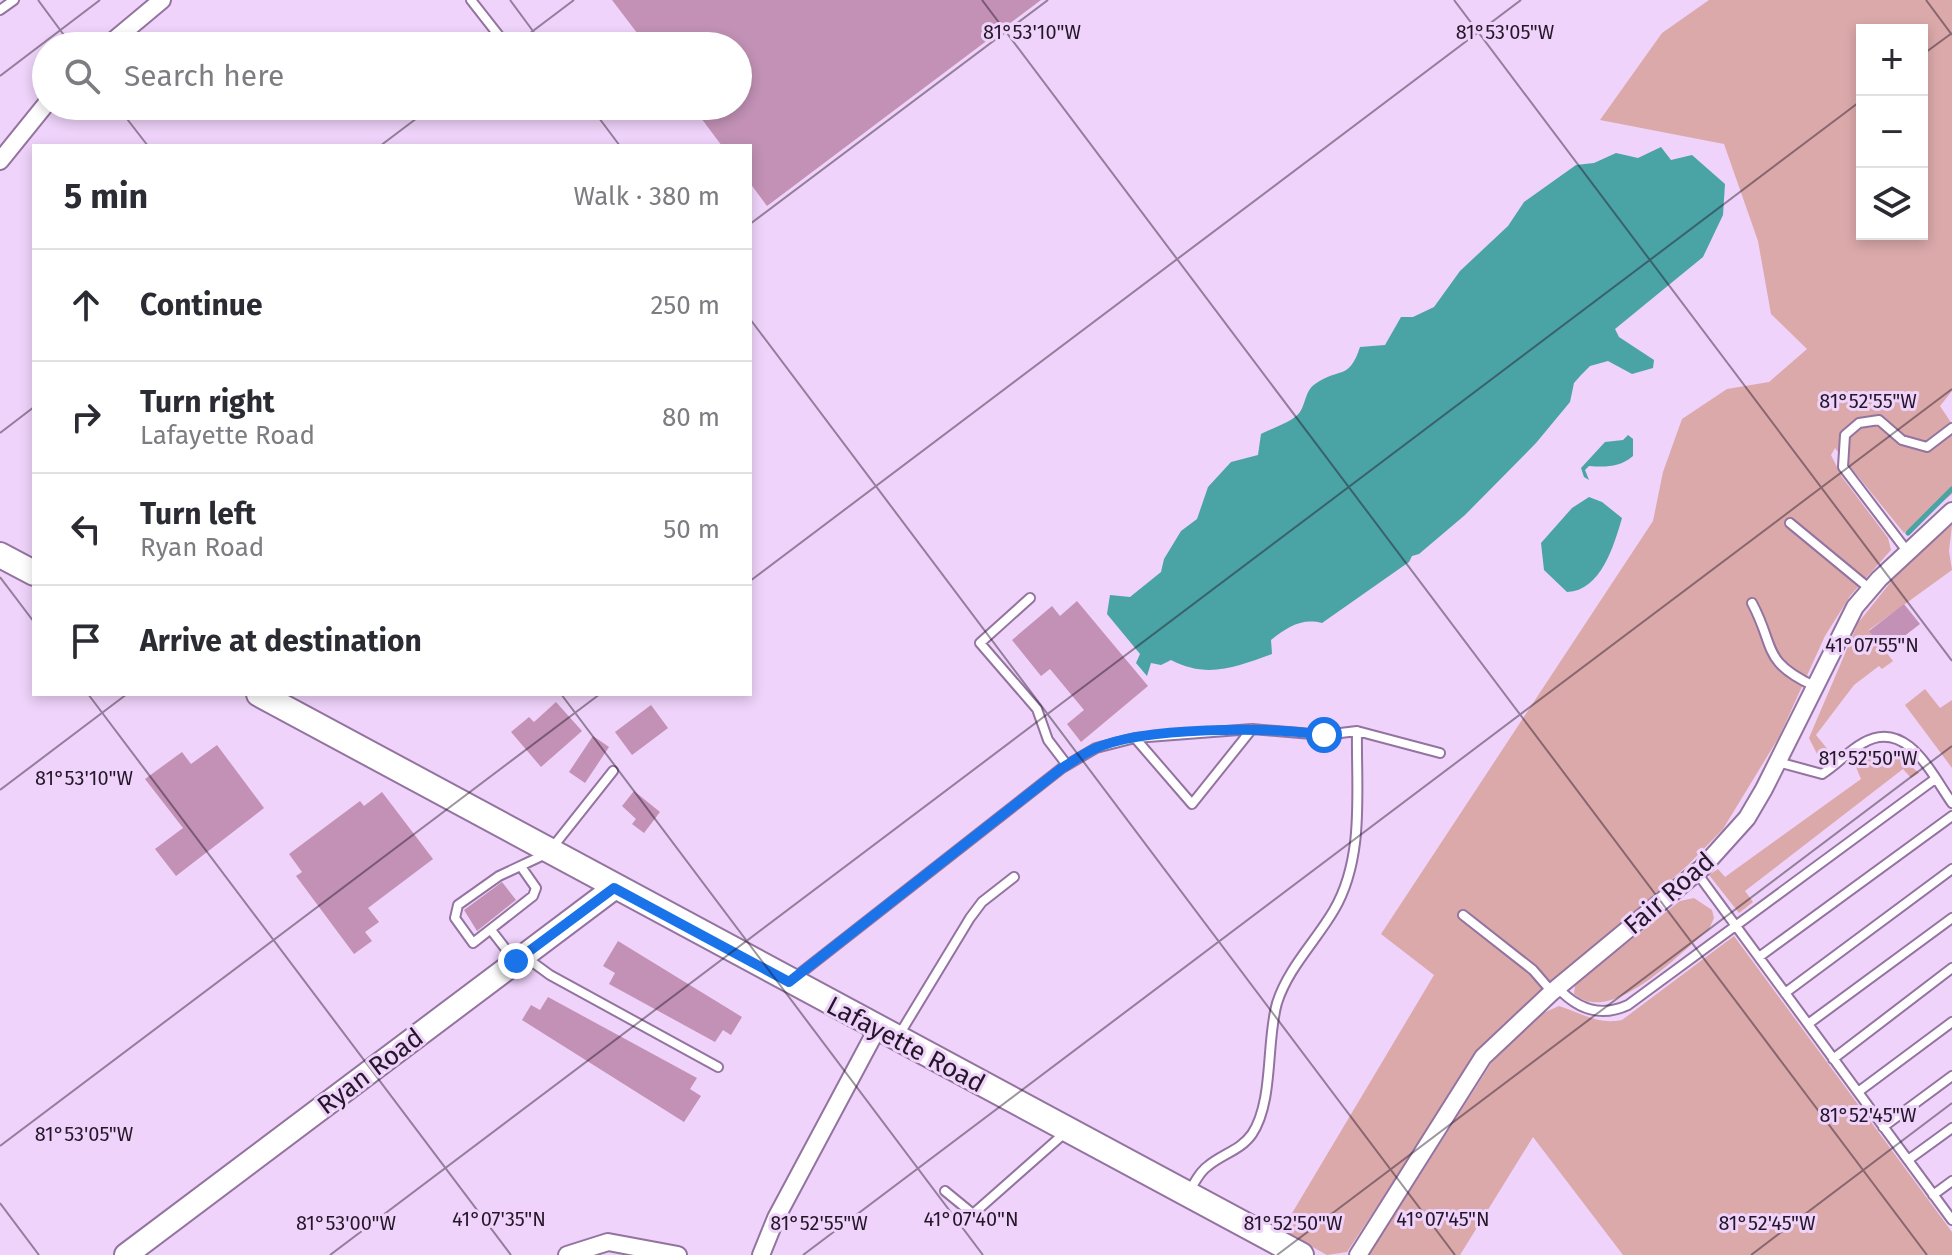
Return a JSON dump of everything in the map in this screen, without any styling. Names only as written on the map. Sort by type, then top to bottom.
[{"type":"main road","points":[[0,555],[32,572]]},
{"type":"main road","name":"Lafayette Road","points":[[273,697],[548,853],[1301,1255]]},
{"type":"street","points":[[122,32],[155,2]]},
{"type":"street","points":[[0,161],[33,120]]},
{"type":"street","name":"Fair Road","points":[[1358,1255],[1483,1057],[1554,990],[1697,873],[1747,818],[1855,607],[1907,551],[1952,511]]},
{"type":"street","name":"Ryan Road","points":[[126,1255],[614,888]]},
{"type":"street","points":[[761,1255],[776,1218],[886,1034]]},
{"type":"street","points":[[567,1255],[608,1242],[678,1255]]},
{"type":"lane","points":[[0,10],[14,0]]},
{"type":"lane","points":[[471,0],[496,32]]},
{"type":"lane","points":[[1907,551],[1843,467],[1841,452],[1845,435],[1859,423],[1879,420],[1902,440],[1927,447],[1952,428]]},
{"type":"lane","points":[[1790,523],[1870,589]]},
{"type":"lane","points":[[1030,598],[980,643],[1037,709],[1048,740],[1067,765]]},
{"type":"lane","points":[[1752,603],[1773,658],[1789,674],[1814,686]]},
{"type":"lane","points":[[1135,738],[1192,804],[1252,729]]},
{"type":"lane","points":[[789,982],[1067,765],[1096,748],[1135,738],[1252,729],[1324,735],[1357,731],[1440,753]]},
{"type":"lane","points":[[1187,1194],[1206,1167],[1237,1149],[1253,1133],[1264,1096],[1277,1004],[1289,977],[1335,908],[1351,868],[1356,836],[1357,731]]},
{"type":"lane","points":[[1777,762],[1822,774],[1862,743],[1888,734],[1900,738],[1913,749],[1952,803]]},
{"type":"lane","points":[[522,868],[536,888],[533,896],[473,943],[455,918],[458,905],[499,876],[522,868],[548,853],[613,771]]},
{"type":"lane","points":[[1463,915],[1575,1004],[1600,1013],[1611,1012],[1635,1000],[1734,923],[1935,779]]},
{"type":"lane","points":[[1759,957],[1952,816]]},
{"type":"lane","points":[[1785,993],[1952,869]]},
{"type":"lane","points":[[1697,873],[1952,1220]]},
{"type":"lane","points":[[886,1034],[976,910],[1014,877]]},
{"type":"lane","points":[[1808,1024],[1952,918]]},
{"type":"lane","points":[[491,930],[520,959],[718,1067]]},
{"type":"lane","points":[[1833,1059],[1952,968]]},
{"type":"lane","points":[[1858,1092],[1952,1022]]},
{"type":"lane","points":[[1883,1127],[1952,1076]]},
{"type":"lane","points":[[1908,1160],[1952,1128]]},
{"type":"lane","points":[[945,1191],[973,1214],[1067,1131]]},
{"type":"lane","points":[[1933,1195],[1952,1181]]},
{"type":"shaded area","points":[[1709,0],[1952,0],[1952,391],[1940,406],[1952,424],[1952,494],[1904,533],[1835,448],[1831,455],[1842,477],[1888,538],[1891,550],[1850,596],[1825,636],[1779,737],[1723,829],[1688,865],[1482,1047],[1347,1252],[1327,1255],[1282,1230],[1434,975],[1381,934],[1653,521],[1663,472],[1682,419],[1727,389],[1769,382],[1807,349],[1771,314],[1758,241],[1724,144],[1600,120],[1662,33]]},
{"type":"shaded area","points":[[1661,147],[1671,160],[1692,155],[1725,184],[1723,215],[1703,257],[1615,329],[1619,337],[1654,360],[1653,368],[1632,374],[1608,361],[1590,366],[1574,383],[1570,402],[1536,443],[1465,515],[1419,554],[1412,556],[1409,562],[1322,623],[1301,623],[1277,635],[1271,640],[1272,654],[1209,670],[1184,666],[1171,660],[1161,665],[1151,663],[1147,676],[1136,663],[1140,654],[1107,614],[1110,595],[1130,597],[1161,572],[1164,559],[1181,531],[1197,519],[1208,487],[1231,462],[1258,455],[1261,434],[1297,416],[1312,387],[1352,365],[1360,347],[1385,345],[1401,317],[1413,317],[1434,307],[1460,271],[1508,226],[1524,202],[1576,165],[1594,163],[1616,153],[1638,158]]},
{"type":"shaded area","points":[[1628,435],[1633,439],[1633,456],[1617,465],[1589,466],[1585,470],[1589,480],[1584,477],[1581,468],[1605,442],[1623,440]]},
{"type":"shaded area","points":[[1589,497],[1602,502],[1622,518],[1610,553],[1597,575],[1579,590],[1567,592],[1544,570],[1541,543],[1572,508]]},
{"type":"shaded area","points":[[1952,525],[1949,551],[1952,570],[1869,630],[1893,661],[1882,669],[1879,666],[1854,685],[1816,735],[1829,751],[1829,757],[1821,762],[1809,738],[1858,623],[1902,568]]},
{"type":"shaded area","points":[[1925,689],[1940,708],[1952,700],[1952,768],[1905,705]]},
{"type":"shaded area","points":[[1882,751],[1899,756],[1919,773],[1911,778],[1903,769],[1745,891],[1753,902],[1739,913],[1709,875],[1718,869],[1725,877],[1861,779],[1856,767],[1858,760]]},
{"type":"shaded area","points":[[1694,898],[1712,910],[1714,918],[1709,929],[1663,969],[1625,994],[1607,1001],[1589,1002],[1574,994],[1575,984],[1680,901]]},
{"type":"shaded area","points":[[1734,936],[1952,1232],[1952,1255],[1623,1255],[1533,1137],[1460,1255],[1369,1255],[1492,1062],[1541,1014],[1559,1006],[1597,1020],[1622,1020]]},
{"type":"building","points":[[612,0],[1041,0],[767,206],[752,186],[752,144],[720,144],[702,120],[752,120],[752,32],[636,32]]},
{"type":"building","points":[[1077,601],[1148,686],[1081,742],[1067,724],[1084,710],[1050,669],[1041,676],[1012,640],[1052,606],[1060,616]]},
{"type":"building","points":[[1904,604],[1920,624],[1885,651],[1869,631]]},
{"type":"building","points":[[556,702],[582,731],[541,767],[511,732],[529,717],[534,722]]},
{"type":"building","points":[[651,705],[668,728],[632,755],[615,732]]},
{"type":"building","points":[[593,736],[609,747],[585,783],[569,772]]},
{"type":"building","points":[[217,745],[264,808],[176,876],[155,849],[183,828],[145,779],[182,752],[191,764]]},
{"type":"building","points":[[634,791],[660,812],[644,833],[632,824],[636,819],[622,806]]},
{"type":"building","points":[[382,792],[433,859],[368,908],[379,922],[365,932],[372,941],[354,954],[296,876],[302,872],[289,854],[360,801],[364,806]]},
{"type":"building","points":[[502,882],[516,900],[477,931],[464,910]]},
{"type":"building","points":[[618,941],[742,1017],[731,1035],[723,1030],[715,1042],[609,984],[615,973],[603,966]]},
{"type":"building","points":[[548,997],[697,1078],[690,1089],[701,1096],[684,1122],[522,1020],[531,1005],[540,1010]]},
{"type":"waterway","points":[[1908,533],[1952,489]]},
{"type":"route","points":[[516,961],[614,888],[789,982],[1062,768],[1096,748],[1135,738],[1252,729],[1324,735]]}]
